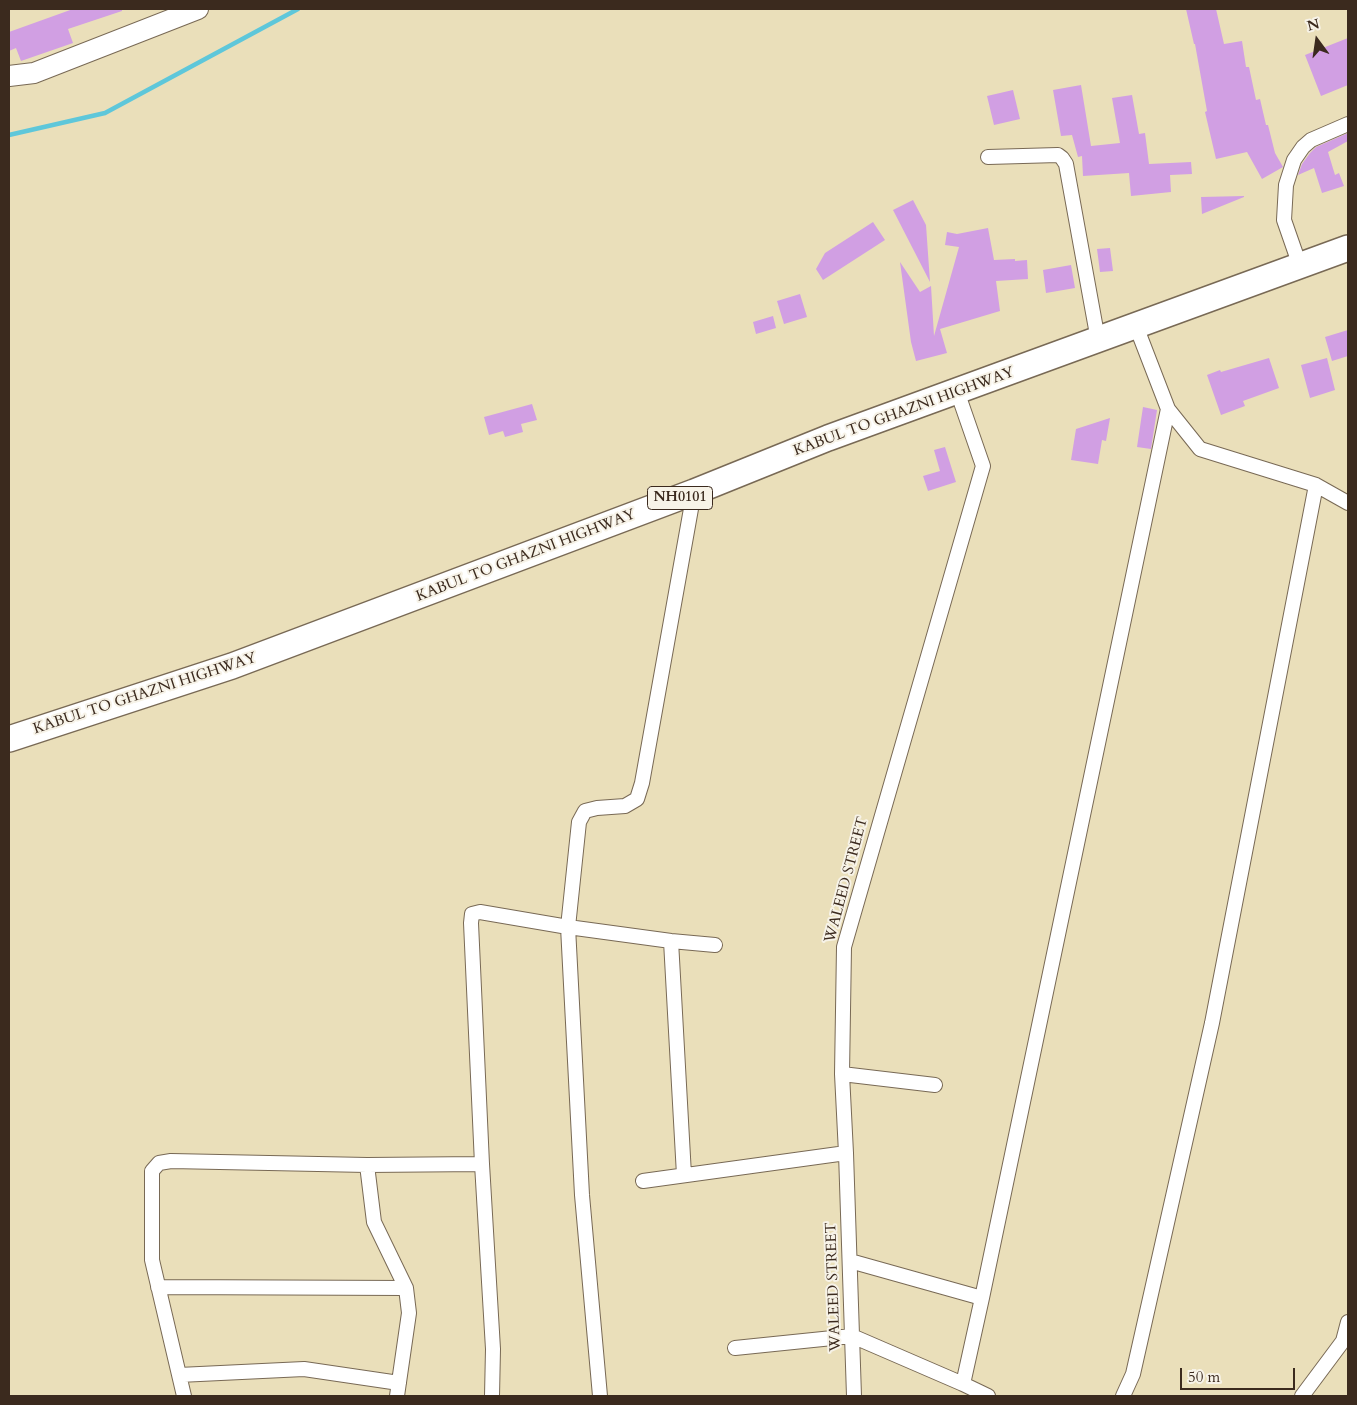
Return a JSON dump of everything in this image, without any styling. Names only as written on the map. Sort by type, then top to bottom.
[{"type":"highway","name":"KABUL TO GHAZNI HIGHWAY","points":[[9,739],[232,666],[694,492],[828,438],[1348,248]]},
{"type":"street","points":[[9,76],[34,73],[198,9]]},
{"type":"street","points":[[1300,266],[1284,220],[1286,185],[1294,160],[1310,140],[1348,124]]},
{"type":"street","points":[[988,157],[1058,155],[1066,164],[1098,340]]},
{"type":"street","points":[[1136,326],[1168,409],[1200,449],[1316,485],[1348,503]]},
{"type":"street","name":"WALEED STREET","points":[[854,1396],[842,1074],[844,947],[983,466],[982,458],[957,391]]},
{"type":"street","points":[[962,1384],[982,1298],[1168,409]]},
{"type":"street","points":[[1123,1396],[1133,1374],[1212,1023],[1316,485]]},
{"type":"street","points":[[600,1396],[582,1194],[568,928],[579,822],[585,811],[597,808],[626,806],[637,799],[642,783],[694,492]]},
{"type":"street","points":[[492,1396],[493,1349],[482,1164],[472,914],[480,912],[568,928],[715,945]]},
{"type":"street","points":[[671,941],[684,1176]]},
{"type":"street","points":[[842,1074],[935,1085]]},
{"type":"street","points":[[643,1181],[846,1153]]},
{"type":"street","points":[[184,1396],[152,1260],[152,1171],[159,1163],[171,1161],[482,1164]]},
{"type":"street","points":[[179,1375],[304,1369],[398,1390],[409,1313],[406,1288],[374,1222],[367,1164]]},
{"type":"street","points":[[850,1261],[982,1298]]},
{"type":"street","points":[[158,1287],[406,1288]]},
{"type":"street","points":[[1302,1396],[1343,1341],[1348,1322]]},
{"type":"street","points":[[736,1348],[852,1336],[988,1396]]},
{"type":"building","points":[[73,9],[122,9],[122,11],[68,29],[73,43],[21,61],[16,48],[9,51],[9,32]]},
{"type":"building","points":[[1186,9],[1216,9],[1224,44],[1242,41],[1246,67],[1249,67],[1256,100],[1260,99],[1275,153],[1283,167],[1262,179],[1247,152],[1216,159],[1205,112],[1207,111],[1195,44]]},
{"type":"building","points":[[1348,38],[1348,85],[1321,96],[1305,55]]},
{"type":"building","points":[[1081,85],[1091,146],[1120,143],[1112,98],[1132,95],[1139,134],[1145,133],[1149,164],[1191,162],[1192,174],[1170,175],[1171,192],[1131,196],[1129,173],[1083,176],[1082,156],[1078,157],[1072,135],[1061,136],[1053,90]]},
{"type":"building","points":[[1013,90],[1020,119],[994,125],[987,96]]},
{"type":"building","points":[[1348,133],[1348,141],[1328,152],[1335,175],[1339,173],[1344,186],[1322,193],[1314,168],[1298,175],[1302,164],[1316,147]]},
{"type":"building","points":[[1201,197],[1244,197],[1202,214]]},
{"type":"building","points":[[913,200],[926,225],[930,282],[893,210]]},
{"type":"building","points":[[873,222],[885,240],[823,280],[816,269],[825,253]]},
{"type":"building","points":[[988,228],[994,260],[1027,260],[1028,279],[996,281],[1000,311],[940,329],[947,353],[916,361],[911,342],[900,262],[920,292],[931,286],[934,336],[959,247],[945,245],[947,232],[957,234]]},
{"type":"building","points":[[1110,248],[1113,271],[1100,272],[1097,249]]},
{"type":"building","points":[[1071,265],[1075,288],[1046,293],[1043,270]]},
{"type":"building","points":[[800,294],[807,317],[784,324],[777,301]]},
{"type":"building","points":[[773,316],[776,328],[756,334],[753,322]]},
{"type":"building","points":[[1348,330],[1348,356],[1332,361],[1325,337]]},
{"type":"building","points":[[1269,358],[1279,388],[1243,401],[1245,406],[1221,415],[1207,375]]},
{"type":"building","points":[[1327,358],[1335,390],[1310,398],[1301,365]]},
{"type":"building","points":[[532,404],[537,420],[521,424],[523,432],[505,437],[503,431],[489,435],[484,417]]},
{"type":"building","points":[[1143,407],[1157,410],[1151,449],[1137,447]]},
{"type":"building","points":[[1110,418],[1106,441],[1102,440],[1098,464],[1071,460],[1076,429]]},
{"type":"building","points":[[945,447],[956,482],[928,491],[923,476],[940,471],[934,450]]},
{"type":"waterway","points":[[9,135],[105,113],[298,9]]}]
